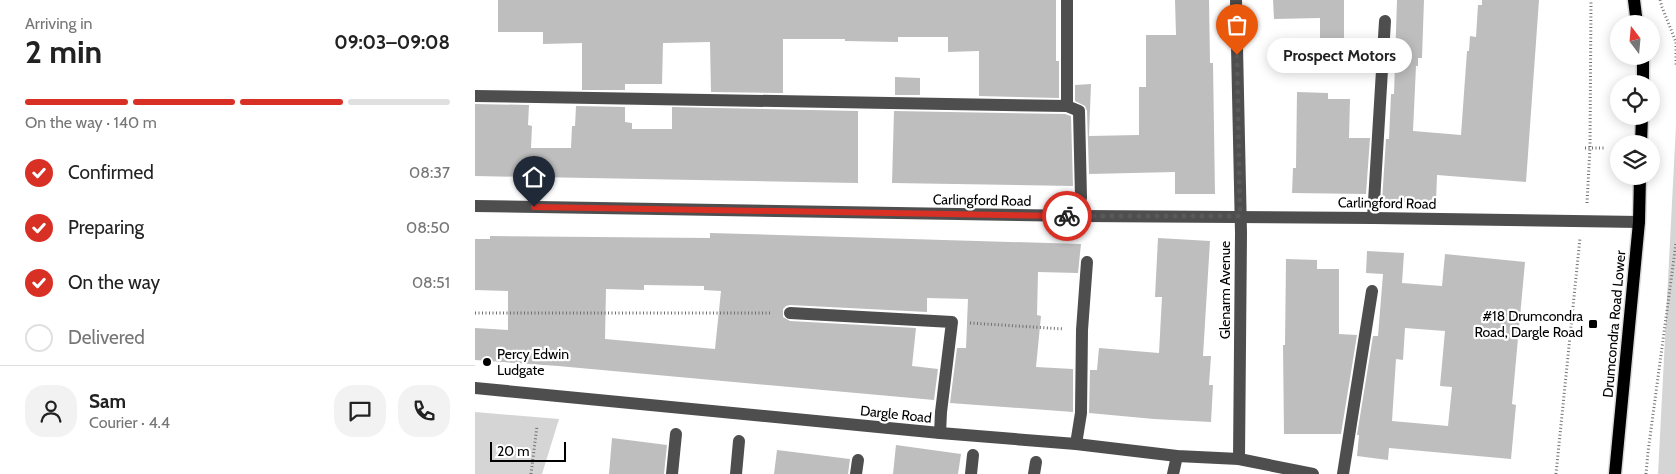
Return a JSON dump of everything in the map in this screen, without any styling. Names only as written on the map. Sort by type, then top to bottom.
[{"type":"main road","points":[[1634,0],[1636,15]]},
{"type":"main road","name":"Drumcondra Road Lower","points":[[1615,474],[1639,222],[1641,185]]},
{"type":"street","points":[[1067,0],[1067,106]]},
{"type":"street","name":"Glenarm Avenue","points":[[1237,0],[1240,216],[1239,459]]},
{"type":"street","points":[[1373,218],[1385,21]]},
{"type":"street","points":[[475,96],[1067,106],[1079,111],[1081,198]]},
{"type":"street","name":"Carlingford Road","points":[[475,206],[1071,216],[1240,216],[1639,222]]},
{"type":"street","points":[[1076,444],[1081,413],[1082,330],[1087,262]]},
{"type":"street","points":[[1343,474],[1372,291]]},
{"type":"street","points":[[790,314],[952,322],[940,433]]},
{"type":"street","name":"Dargle Road","points":[[475,388],[940,433],[1076,444],[1177,456],[1239,459],[1313,474]]},
{"type":"street","points":[[672,474],[676,434]]},
{"type":"street","points":[[736,474],[739,441]]},
{"type":"street","points":[[971,474],[973,455]]},
{"type":"street","points":[[1173,474],[1177,456]]},
{"type":"street","points":[[856,474],[857,460]]},
{"type":"path","points":[[1661,0],[1676,42],[1676,65]]},
{"type":"path","points":[[1585,148],[1604,148]]},
{"type":"path","points":[[1646,474],[1676,243]]},
{"type":"path","points":[[475,313],[790,314]]},
{"type":"path","points":[[952,322],[1082,330]]},
{"type":"path","points":[[531,474],[537,426]]},
{"type":"shaded area","points":[[1676,125],[1676,474],[1658,474]]},
{"type":"shaded area","points":[[475,412],[559,419],[542,474],[475,474]]},
{"type":"building","points":[[498,0],[1056,0],[1056,61],[1059,61],[1059,98],[979,96],[979,51],[948,52],[948,37],[898,37],[898,42],[845,41],[845,39],[783,39],[783,93],[711,92],[710,42],[663,43],[662,84],[625,84],[625,90],[582,90],[582,43],[543,44],[543,32],[498,32]]},
{"type":"building","points":[[1175,0],[1209,0],[1210,63],[1213,63],[1215,194],[1175,194],[1175,172],[1089,174],[1087,111],[1085,106],[1075,101],[1075,85],[1091,84],[1089,136],[1139,135],[1139,87],[1146,87],[1146,35],[1176,35]]},
{"type":"building","points":[[1273,0],[1344,0],[1344,40],[1320,40],[1320,18],[1274,19]]},
{"type":"building","points":[[1397,0],[1424,0],[1422,58],[1418,58],[1418,66],[1416,66],[1413,131],[1461,135],[1467,51],[1469,51],[1470,36],[1476,37],[1478,5],[1482,5],[1482,0],[1539,0],[1526,182],[1437,175],[1436,203],[1382,201],[1386,139],[1389,139],[1391,94],[1394,94]]},
{"type":"building","points":[[895,77],[920,78],[920,95],[895,95]]},
{"type":"building","points":[[1297,92],[1328,93],[1328,99],[1350,99],[1349,138],[1370,138],[1366,194],[1292,193],[1293,168],[1296,168]]},
{"type":"building","points":[[475,104],[529,105],[528,125],[532,126],[531,148],[571,148],[572,126],[575,126],[576,106],[625,107],[625,122],[632,123],[632,129],[672,129],[672,107],[858,111],[858,183],[475,176]]},
{"type":"building","points":[[894,111],[1065,114],[1071,116],[1073,186],[892,183]]},
{"type":"building","points":[[710,233],[1081,244],[1078,273],[1038,272],[1037,315],[1041,316],[1036,367],[1073,369],[1073,412],[950,403],[957,348],[966,348],[968,299],[927,298],[927,312],[790,305],[783,309],[783,317],[790,321],[916,328],[912,366],[938,369],[934,400],[475,360],[475,328],[508,330],[508,291],[475,290],[475,239],[490,239],[490,236],[710,238]],"holes":[[[644,285],[704,286],[704,290],[721,291],[715,349],[605,339],[606,289],[644,290]]]},
{"type":"building","points":[[1158,238],[1210,241],[1203,356],[1211,356],[1209,385],[1213,385],[1211,422],[1089,413],[1090,370],[1097,370],[1099,348],[1159,353],[1162,297],[1155,297]]},
{"type":"building","points":[[1367,251],[1404,253],[1402,283],[1442,286],[1445,254],[1525,262],[1512,404],[1516,405],[1511,459],[1389,448],[1388,460],[1357,456],[1359,435],[1357,435],[1373,336],[1378,336],[1383,274],[1366,273]],"holes":[[[1405,328],[1445,331],[1440,386],[1452,387],[1448,426],[1392,421],[1396,359],[1403,360]]]},
{"type":"building","points":[[1286,259],[1317,260],[1317,269],[1339,269],[1339,334],[1357,335],[1341,434],[1284,434],[1283,345],[1285,345]]},
{"type":"building","points":[[612,438],[667,445],[664,474],[609,474]]},
{"type":"building","points":[[896,445],[961,454],[958,474],[893,474]]},
{"type":"building","points":[[777,450],[850,459],[848,474],[774,474]]},
{"type":"way so far","points":[[1067,216],[1240,216],[1237,55]]},
{"type":"place","name":"Prospect Motors","points":[[1237,55]]},
{"type":"place","name":"#18 Drumcondra Road, Dargle Road","points":[[1593,324]]},
{"type":"place","name":"Percy Edwin Ludgate","points":[[487,362]]},
{"type":"route","points":[[534,207],[1067,216]]}]
